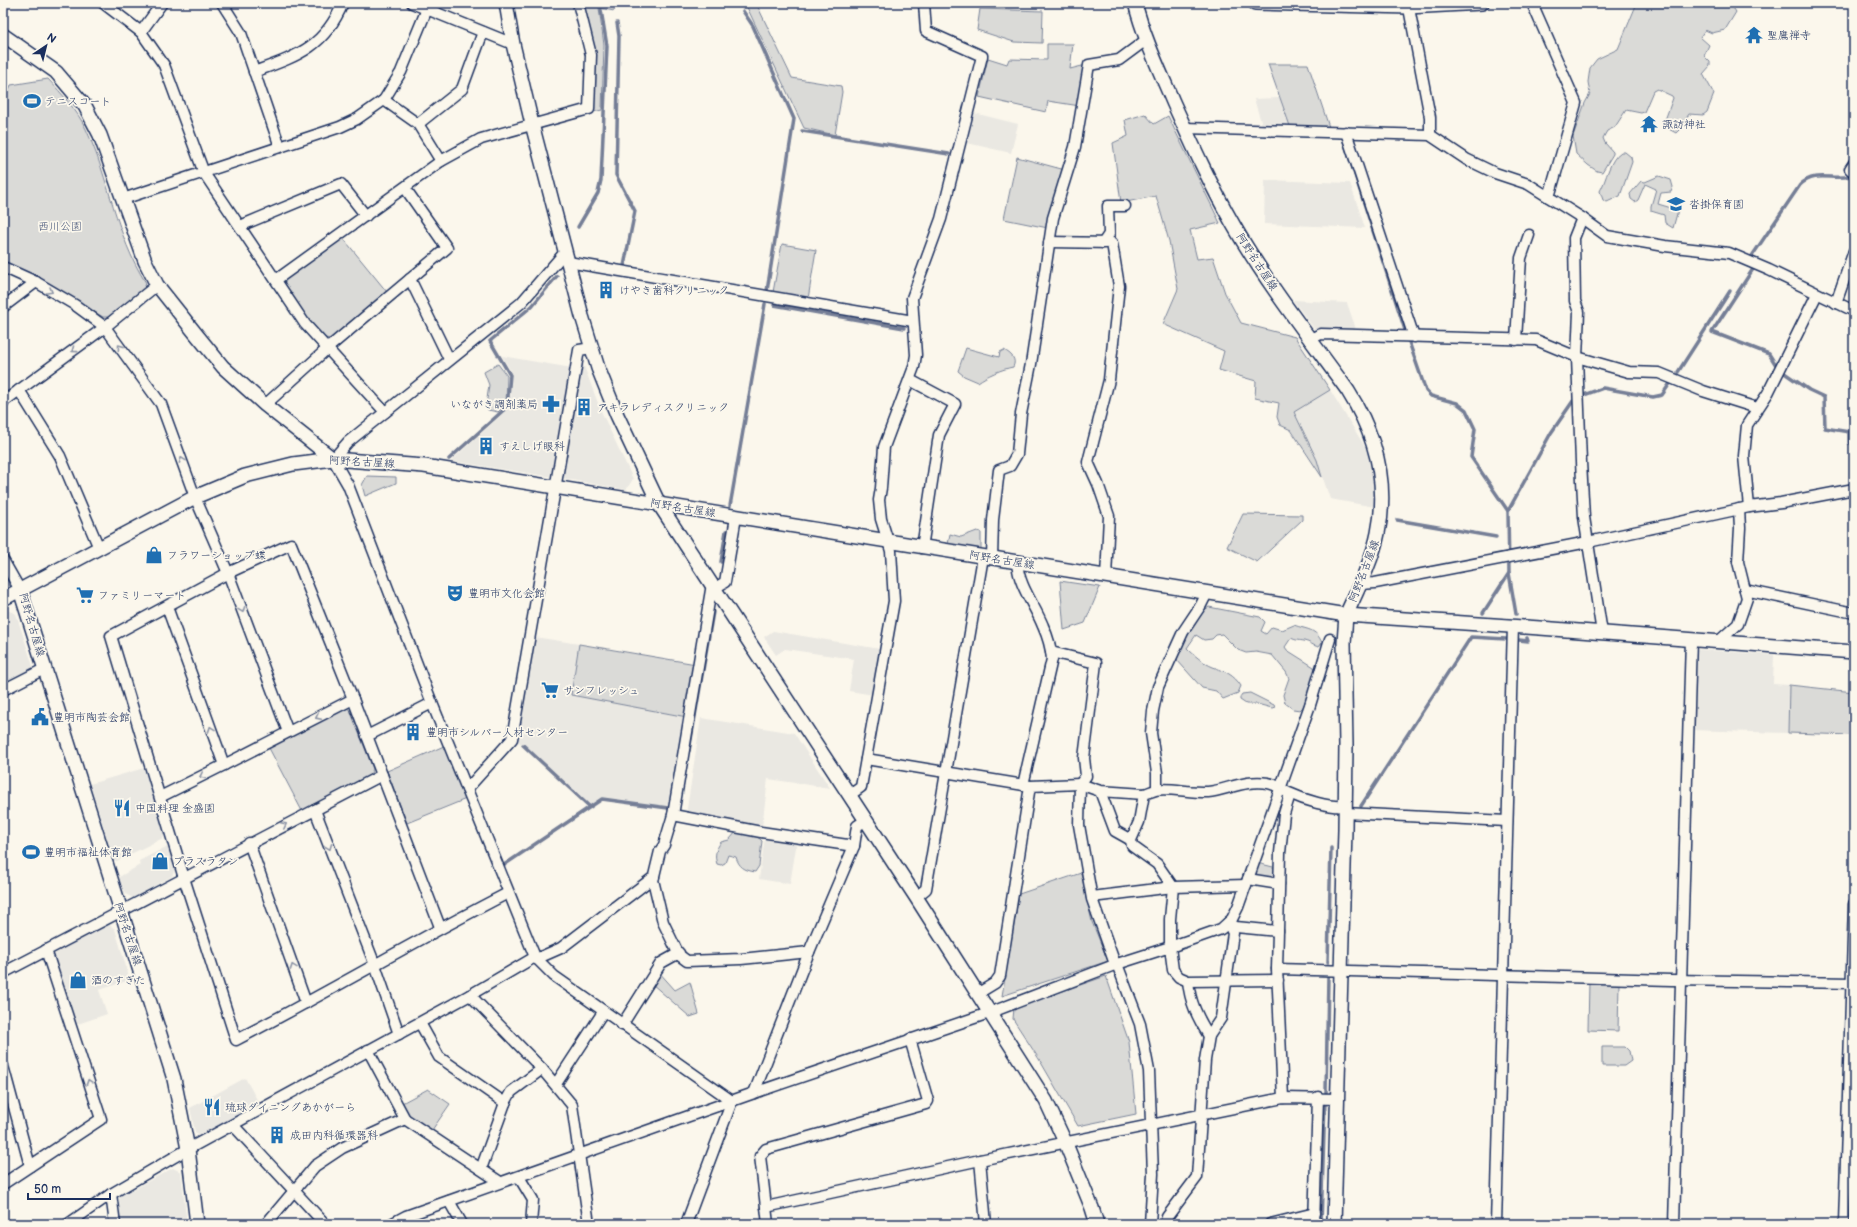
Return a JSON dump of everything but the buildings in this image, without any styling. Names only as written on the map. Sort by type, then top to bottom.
[{"type":"street","points":[[104,3],[141,32],[164,65],[204,173],[305,324],[385,412]]},
{"type":"street","points":[[141,32],[162,3]]},
{"type":"street","points":[[222,3],[241,33],[280,147]]},
{"type":"street","points":[[254,72],[292,58],[318,42],[337,17],[343,3]]},
{"type":"street","points":[[412,3],[513,44]]},
{"type":"street","points":[[506,3],[513,44],[532,124],[566,257],[592,348],[617,415],[659,504],[850,795],[1046,1102],[1066,1144],[1097,1224]]},
{"type":"street","points":[[276,280],[441,161],[482,138],[589,109],[591,55],[578,3]]},
{"type":"street","points":[[850,795],[861,787],[894,601],[891,551],[881,519],[879,500],[884,447],[914,368],[916,355],[912,298],[941,219],[982,56],[926,31],[924,3]]},
{"type":"street","name":"阿野名古屋線","points":[[197,1224],[188,1149],[174,1079],[20,590],[195,497],[245,476],[270,468],[293,464],[333,459],[424,466],[922,548],[1346,615],[1360,584],[1378,534],[1382,503],[1382,480],[1378,456],[1370,431],[1360,411],[1260,268],[1235,227],[1201,164],[1146,40],[1136,3]]},
{"type":"street","points":[[1255,3],[1408,5],[1482,3]]},
{"type":"street","points":[[1532,3],[1576,102],[1549,197]]},
{"type":"street","points":[[1408,5],[1430,117],[1430,135]]},
{"type":"street","points":[[123,199],[340,127],[357,119],[384,100],[401,72],[427,9]]},
{"type":"street","points":[[418,124],[462,89],[483,32]]},
{"type":"street","points":[[3,35],[56,72],[86,106],[100,135],[146,261],[158,285],[223,367],[266,405],[333,459],[348,485],[432,703],[508,893],[536,958],[554,976],[603,1012],[732,1101]]},
{"type":"street","points":[[916,897],[926,889],[988,558],[998,470],[1010,466],[1017,454],[1021,414],[1031,364],[1053,218],[1075,147],[1089,65],[1119,60],[1146,40]]},
{"type":"street","points":[[384,100],[418,124],[441,161]]},
{"type":"street","points":[[1185,128],[1430,135],[1466,159],[1495,173],[1528,184],[1582,218],[1607,236],[1665,246],[1729,253],[1769,270],[1854,311]]},
{"type":"street","points":[[1346,132],[1414,337]]},
{"type":"street","points":[[1854,163],[1850,169],[1854,172]]},
{"type":"street","points":[[240,226],[341,184],[366,216]]},
{"type":"street","points":[[266,405],[328,348],[447,248],[405,188]]},
{"type":"street","points":[[1103,243],[1109,234],[1108,206],[1125,206]]},
{"type":"street","points":[[1582,218],[1574,238],[1575,301],[1578,312],[1578,397],[1584,517],[1602,632]]},
{"type":"street","points":[[1516,340],[1521,258],[1529,235]]},
{"type":"street","points":[[1049,242],[1112,243],[1119,286],[1109,380],[1088,462],[1098,484],[1109,516],[1106,577]]},
{"type":"street","points":[[1836,303],[1854,251]]},
{"type":"street","points":[[566,257],[913,321]]},
{"type":"street","points":[[333,459],[348,442],[521,302],[566,257]]},
{"type":"street","points":[[3,267],[36,282],[75,305],[105,327],[161,404],[195,497],[228,573],[288,732]]},
{"type":"street","points":[[410,279],[449,359]]},
{"type":"street","points":[[3,307],[36,282]]},
{"type":"street","points":[[3,402],[105,327],[158,285]]},
{"type":"street","points":[[1719,641],[1738,624],[1747,598],[1738,562],[1740,528],[1744,508],[1744,456],[1747,425],[1768,393],[1817,294]]},
{"type":"street","points":[[1310,339],[1321,334],[1536,340],[1577,357],[1629,372],[1659,373],[1703,391],[1757,408]]},
{"type":"street","points":[[467,789],[512,739],[579,350],[592,348]]},
{"type":"street","points":[[910,380],[955,404],[939,435],[922,548]]},
{"type":"street","points":[[19,390],[60,456],[99,548]]},
{"type":"street","points":[[1360,584],[1375,583],[1588,542],[1744,508],[1781,503],[1854,488]]},
{"type":"street","points":[[714,586],[725,582],[736,517]]},
{"type":"street","points":[[440,928],[353,699],[291,544],[228,573],[111,636],[184,878],[236,1040],[306,1003],[440,928],[508,893]]},
{"type":"street","points":[[3,560],[20,590],[3,599]]},
{"type":"street","points":[[977,994],[995,983],[1000,976],[1026,785],[1052,659],[1043,625],[1020,581],[1016,563]]},
{"type":"street","points":[[714,586],[673,815],[664,845],[660,851],[654,877],[662,922],[679,953],[687,961],[741,959],[809,952]]},
{"type":"street","points":[[1745,590],[1854,612]]},
{"type":"street","points":[[1157,789],[1157,773],[1151,733],[1158,687],[1183,632],[1207,593]]},
{"type":"street","points":[[167,607],[224,765]]},
{"type":"street","points":[[1334,1224],[1340,971],[1346,810],[1344,643],[1346,615],[1602,632],[1854,652]]},
{"type":"street","points":[[1496,1224],[1513,626]]},
{"type":"street","points":[[391,1224],[406,1216],[500,1182],[519,1177],[754,1093],[989,1013],[1116,964],[1220,929],[1228,924],[1238,907],[1310,705],[1330,639]]},
{"type":"street","points":[[1674,1224],[1691,639]]},
{"type":"street","points":[[1051,652],[1096,663],[1084,758],[1086,776],[1080,784],[1079,825],[1092,898],[1140,1024],[1149,1071],[1154,1174],[1150,1224]]},
{"type":"street","points":[[3,690],[44,669]]},
{"type":"street","points":[[160,796],[353,699]]},
{"type":"street","points":[[367,736],[432,703]]},
{"type":"street","points":[[866,759],[1026,785],[1080,784],[1100,791],[1144,794],[1157,789],[1209,792],[1249,783],[1267,783],[1290,794],[1346,810],[1507,820]]},
{"type":"street","points":[[3,972],[382,774]]},
{"type":"street","points":[[1100,791],[1115,831],[1131,840]]},
{"type":"street","points":[[1144,794],[1139,822],[1131,840],[1132,846],[1157,864],[1174,887],[1170,919],[1170,947],[1173,970],[1179,977],[1188,981],[1226,982],[1278,980]]},
{"type":"street","points":[[1283,1098],[1277,969],[1281,837],[1284,814],[1290,794]]},
{"type":"street","points":[[315,810],[399,1034]]},
{"type":"street","points":[[673,815],[761,832],[854,846]]},
{"type":"street","points":[[754,1093],[809,952],[854,846],[857,826],[866,820]]},
{"type":"street","points":[[249,843],[306,1003]]},
{"type":"street","points":[[68,1224],[111,1194],[188,1149],[536,958],[561,948],[654,877]]},
{"type":"street","points":[[1092,898],[1174,887],[1247,882],[1279,884]]},
{"type":"street","points":[[1844,1224],[1853,983],[1854,904]]},
{"type":"street","points":[[1228,924],[1236,927],[1278,931]]},
{"type":"street","points":[[1167,1224],[1167,1217],[1197,1177],[1205,1060],[1209,1036],[1221,1018],[1233,933],[1228,924]]},
{"type":"street","points":[[3,1184],[101,1119],[46,950]]},
{"type":"street","points":[[622,1025],[661,963],[679,953]]},
{"type":"street","points":[[1277,969],[1503,976],[1853,983]]},
{"type":"street","points":[[1188,981],[1190,996],[1196,1014],[1209,1036]]},
{"type":"street","points":[[470,995],[556,1084],[572,1105],[589,1224]]},
{"type":"street","points":[[556,1084],[603,1012]]},
{"type":"street","points":[[420,1022],[439,1057],[505,1103]]},
{"type":"street","points":[[768,1224],[760,1156],[766,1149],[926,1104],[928,1100],[910,1039]]},
{"type":"street","points":[[368,1050],[405,1119],[500,1182]]},
{"type":"street","points":[[3,1066],[30,1166]]},
{"type":"street","points":[[481,1168],[505,1103],[511,1092],[542,1069]]},
{"type":"street","points":[[766,1207],[980,1160],[1066,1144],[1283,1098],[1318,1097],[1338,1099]]},
{"type":"street","points":[[1314,1224],[1318,1097]]},
{"type":"street","points":[[686,1224],[732,1101]]},
{"type":"street","points":[[266,1224],[315,1166],[342,1148],[405,1119]]},
{"type":"street","points":[[233,1125],[325,1224]]},
{"type":"street","points":[[980,1160],[986,1224]]},
{"type":"street","points":[[519,1177],[532,1200],[531,1224]]},
{"type":"street","points":[[111,1194],[115,1224]]},
{"type":"street","points":[[450,1201],[462,1224]]},
{"type":"street","points":[[1270,1224],[1315,1212]]},
{"type":"shaded area","points":[[1280,98],[1290,126],[1262,125],[1254,99]]},
{"type":"shaded area","points":[[974,113],[1018,124],[1011,153],[967,143]]},
{"type":"shaded area","points":[[1265,180],[1350,183],[1365,228],[1264,224]]},
{"type":"shaded area","points":[[1293,300],[1347,303],[1357,332],[1315,330]]},
{"type":"shaded area","points":[[502,356],[572,368],[552,477],[451,461],[510,407],[512,373]]},
{"type":"shaded area","points":[[582,361],[601,411],[633,479],[626,490],[566,479],[563,477],[579,367]]},
{"type":"shaded area","points":[[1330,390],[1367,450],[1375,477],[1375,507],[1330,499],[1317,460],[1294,411]]},
{"type":"shaded area","points":[[5,609],[16,614],[33,666],[32,669],[3,684],[3,610]]},
{"type":"shaded area","points":[[773,631],[880,649],[874,695],[849,691],[854,659],[785,649],[776,655],[764,637]]},
{"type":"shaded area","points":[[535,637],[579,644],[571,695],[687,717],[671,808],[601,798],[591,805],[525,745],[518,742]]},
{"type":"shaded area","points":[[1693,649],[1774,655],[1773,684],[1789,685],[1788,733],[1691,730]]},
{"type":"shaded area","points":[[701,718],[794,733],[830,788],[768,779],[762,827],[686,815]]},
{"type":"shaded area","points":[[144,768],[164,834],[163,838],[117,861],[114,861],[90,784]]},
{"type":"shaded area","points":[[765,836],[797,841],[790,884],[759,879]]},
{"type":"shaded area","points":[[166,847],[169,848],[176,868],[172,876],[133,898],[125,894],[119,877],[140,865],[139,861]]},
{"type":"shaded area","points":[[108,924],[115,929],[130,980],[99,990],[107,1014],[75,1025],[53,957],[56,953]]},
{"type":"shaded area","points":[[245,1078],[260,1105],[201,1136],[195,1132],[190,1108]]},
{"type":"shaded area","points":[[173,1168],[181,1172],[187,1224],[120,1224],[119,1197]]},
{"type":"green space","points":[[583,3],[615,3],[614,11],[599,8],[604,45],[602,110],[593,112]]},
{"type":"green space","points":[[745,3],[756,3],[792,78],[841,86],[842,92],[835,135],[804,128]]},
{"type":"green space","points":[[1637,3],[1734,3],[1732,6],[1736,12],[1725,30],[1712,33],[1705,30],[1700,37],[1709,45],[1704,56],[1710,62],[1710,66],[1703,74],[1714,94],[1707,112],[1703,115],[1689,114],[1676,133],[1665,127],[1665,120],[1673,98],[1672,96],[1657,89],[1653,91],[1644,112],[1641,113],[1626,110],[1615,127],[1607,131],[1603,138],[1613,154],[1602,172],[1597,171],[1576,154],[1573,136],[1585,103],[1590,94],[1588,82],[1590,68],[1597,59],[1618,49]]},
{"type":"green space","points":[[980,9],[1043,11],[1042,43],[1014,42],[977,30]]},
{"type":"green space","points":[[1047,44],[1073,44],[1070,69],[1086,65],[1080,106],[1048,101],[1046,112],[979,97],[988,58],[1007,64],[1009,59],[1047,60]]},
{"type":"green space","points":[[1268,64],[1308,64],[1329,127],[1290,126]]},
{"type":"green space","name":"西川公園","points":[[48,79],[74,109],[86,129],[94,148],[127,245],[146,283],[144,289],[108,317],[103,317],[37,277],[3,262],[3,103],[11,85]]},
{"type":"green space","points":[[1145,114],[1154,124],[1168,116],[1220,223],[1190,230],[1197,259],[1213,257],[1225,293],[1241,323],[1295,337],[1330,390],[1294,412],[1317,460],[1322,477],[1291,430],[1280,425],[1277,417],[1279,403],[1255,398],[1256,381],[1219,370],[1224,351],[1163,324],[1178,289],[1169,241],[1156,196],[1121,203],[1113,143],[1128,136],[1125,120]]},
{"type":"green space","points":[[1621,152],[1625,152],[1631,157],[1632,162],[1620,196],[1607,202],[1603,200],[1600,191],[1611,165],[1617,155]]},
{"type":"green space","points":[[1017,157],[1065,170],[1048,228],[1004,219]]},
{"type":"green space","points":[[1659,176],[1671,180],[1673,187],[1671,192],[1661,193],[1658,204],[1678,210],[1673,228],[1665,223],[1664,215],[1651,211],[1656,189],[1645,184],[1638,200],[1635,202],[1631,199],[1630,194],[1641,181],[1645,182]]},
{"type":"green space","points":[[343,238],[387,292],[332,339],[324,338],[308,320],[285,286],[285,279]]},
{"type":"green space","points":[[782,244],[816,250],[808,299],[774,294],[773,292]]},
{"type":"green space","points":[[966,348],[999,357],[1000,352],[1004,350],[1013,357],[1013,367],[994,373],[978,382],[964,376],[958,371]]},
{"type":"green space","points":[[498,364],[507,376],[506,405],[498,412],[488,410],[486,406],[489,385],[484,372]]},
{"type":"green space","points":[[367,476],[396,477],[396,483],[365,496],[362,485]]},
{"type":"green space","points":[[1243,514],[1302,515],[1302,520],[1257,562],[1227,547]]},
{"type":"green space","points":[[977,531],[981,532],[981,549],[948,544],[950,534],[961,537]]},
{"type":"green space","points":[[1060,581],[1100,587],[1085,623],[1064,630]]},
{"type":"green space","points":[[1209,607],[1260,617],[1265,622],[1261,631],[1266,634],[1272,627],[1282,630],[1294,625],[1311,630],[1320,638],[1322,643],[1319,647],[1291,638],[1285,647],[1287,650],[1314,667],[1316,671],[1303,707],[1300,710],[1293,709],[1285,703],[1283,695],[1289,678],[1272,655],[1256,652],[1246,653],[1238,650],[1222,634],[1216,635],[1212,639],[1204,640],[1196,635],[1187,648],[1206,663],[1232,676],[1241,686],[1238,693],[1223,699],[1216,691],[1202,688],[1177,660],[1178,651],[1203,611]]},
{"type":"green space","points":[[579,644],[696,664],[687,717],[571,695]]},
{"type":"green space","points":[[1789,685],[1854,692],[1854,735],[1788,733]]},
{"type":"green space","points":[[1250,693],[1274,705],[1275,707],[1272,708],[1257,704],[1246,704],[1240,700],[1242,694]]},
{"type":"green space","points":[[345,707],[350,710],[373,769],[370,775],[302,811],[269,748]]},
{"type":"green space","points":[[444,746],[466,799],[407,823],[387,771]]},
{"type":"green space","points":[[737,831],[751,834],[762,841],[759,866],[755,872],[742,868],[736,857],[728,855],[725,863],[721,865],[717,864],[716,855],[719,845],[721,842],[729,840]]},
{"type":"green space","points":[[1257,863],[1277,868],[1276,881],[1252,878]]},
{"type":"green space","points":[[1081,873],[1092,922],[1108,961],[1002,996],[1019,894]]},
{"type":"green space","points":[[658,971],[675,990],[690,982],[699,1014],[690,1017],[652,984]]},
{"type":"green space","points":[[1106,976],[1129,1042],[1136,1114],[1078,1126],[1039,1059],[1013,1019],[1014,1008]]},
{"type":"green space","points":[[1589,982],[1619,983],[1618,1031],[1588,1030]]},
{"type":"green space","points":[[1602,1047],[1625,1047],[1629,1051],[1631,1061],[1624,1066],[1602,1066]]},
{"type":"green space","points":[[428,1089],[450,1104],[432,1130],[409,1116],[402,1103]]},
{"type":"waterway","points":[[578,227],[598,193],[601,180],[607,46],[601,10]]},
{"type":"waterway","points":[[743,11],[753,26],[794,119],[767,291]]},
{"type":"waterway","points":[[617,23],[619,36],[616,175],[635,211],[624,266]]},
{"type":"waterway","points":[[802,131],[949,154]]},
{"type":"waterway","points":[[1344,141],[1405,330]]},
{"type":"waterway","points":[[1752,256],[1800,185],[1812,178],[1850,176]]},
{"type":"waterway","points":[[1753,269],[1712,332],[1769,354],[1776,365]]},
{"type":"waterway","points":[[449,459],[507,407],[510,375],[490,341],[532,306],[557,276]]},
{"type":"waterway","points":[[1678,372],[1730,291]]},
{"type":"waterway","points":[[730,506],[765,304]]},
{"type":"waterway","points":[[774,305],[904,328]]},
{"type":"waterway","points":[[1409,342],[1426,391],[1431,396],[1457,403],[1466,410],[1475,429],[1471,457],[1508,511]]},
{"type":"waterway","points":[[1783,372],[1809,390],[1824,397],[1825,428],[1849,432],[1849,443],[1854,443]]},
{"type":"waterway","points":[[1516,614],[1509,573],[1508,511],[1551,433],[1573,401],[1584,395],[1603,388],[1653,397],[1662,395],[1671,382]]},
{"type":"waterway","points":[[1397,520],[1496,537]]},
{"type":"waterway","points":[[721,562],[726,531]]},
{"type":"waterway","points":[[1483,613],[1509,573]]},
{"type":"waterway","points":[[689,751],[713,612]]},
{"type":"waterway","points":[[1361,806],[1471,637],[1506,639]]},
{"type":"waterway","points":[[1519,640],[1528,641],[1527,638]]},
{"type":"waterway","points":[[523,745],[590,807]]},
{"type":"waterway","points":[[504,865],[602,799],[668,808]]},
{"type":"waterway","points":[[1328,962],[1331,848]]},
{"type":"waterway","points":[[1326,1093],[1328,976]]},
{"type":"waterway","points":[[1321,1224],[1325,1101]]},
{"type":"place","name":"聖鷹禅寺","points":[[1754,35]]},
{"type":"place","name":"テニスコート","points":[[32,101]]},
{"type":"place","name":"諏訪神社","points":[[1649,124]]},
{"type":"place","name":"沓掛保育園","points":[[1676,204]]},
{"type":"place","name":"けやき歯科クリニック","points":[[606,290]]},
{"type":"place","name":"いながき調剤薬局","points":[[551,404]]},
{"type":"place","name":"アキラレディスクリニック","points":[[584,407]]},
{"type":"place","name":"すえしげ眼科","points":[[486,446]]},
{"type":"place","name":"フラワーショップ蝶","points":[[154,555]]},
{"type":"place","name":"豊明市文化会館","points":[[455,593]]},
{"type":"place","name":"ファミリーマート","points":[[85,595]]},
{"type":"place","name":"サンフレッシュ","points":[[550,690]]},
{"type":"place","name":"豊明市陶芸会館","points":[[40,717]]},
{"type":"place","name":"豊明市シルバー人材センター","points":[[413,732]]},
{"type":"place","name":"中国料理 金盛園","points":[[122,808]]},
{"type":"place","name":"豊明市福祉体育館","points":[[31,852]]},
{"type":"place","name":"プラスラタン","points":[[160,861]]},
{"type":"place","name":"酒のすぎた","points":[[78,980]]},
{"type":"place","name":"琉球ダイニングあかがーら","points":[[212,1107]]},
{"type":"place","name":"成田内科循環器科","points":[[277,1135]]}]
